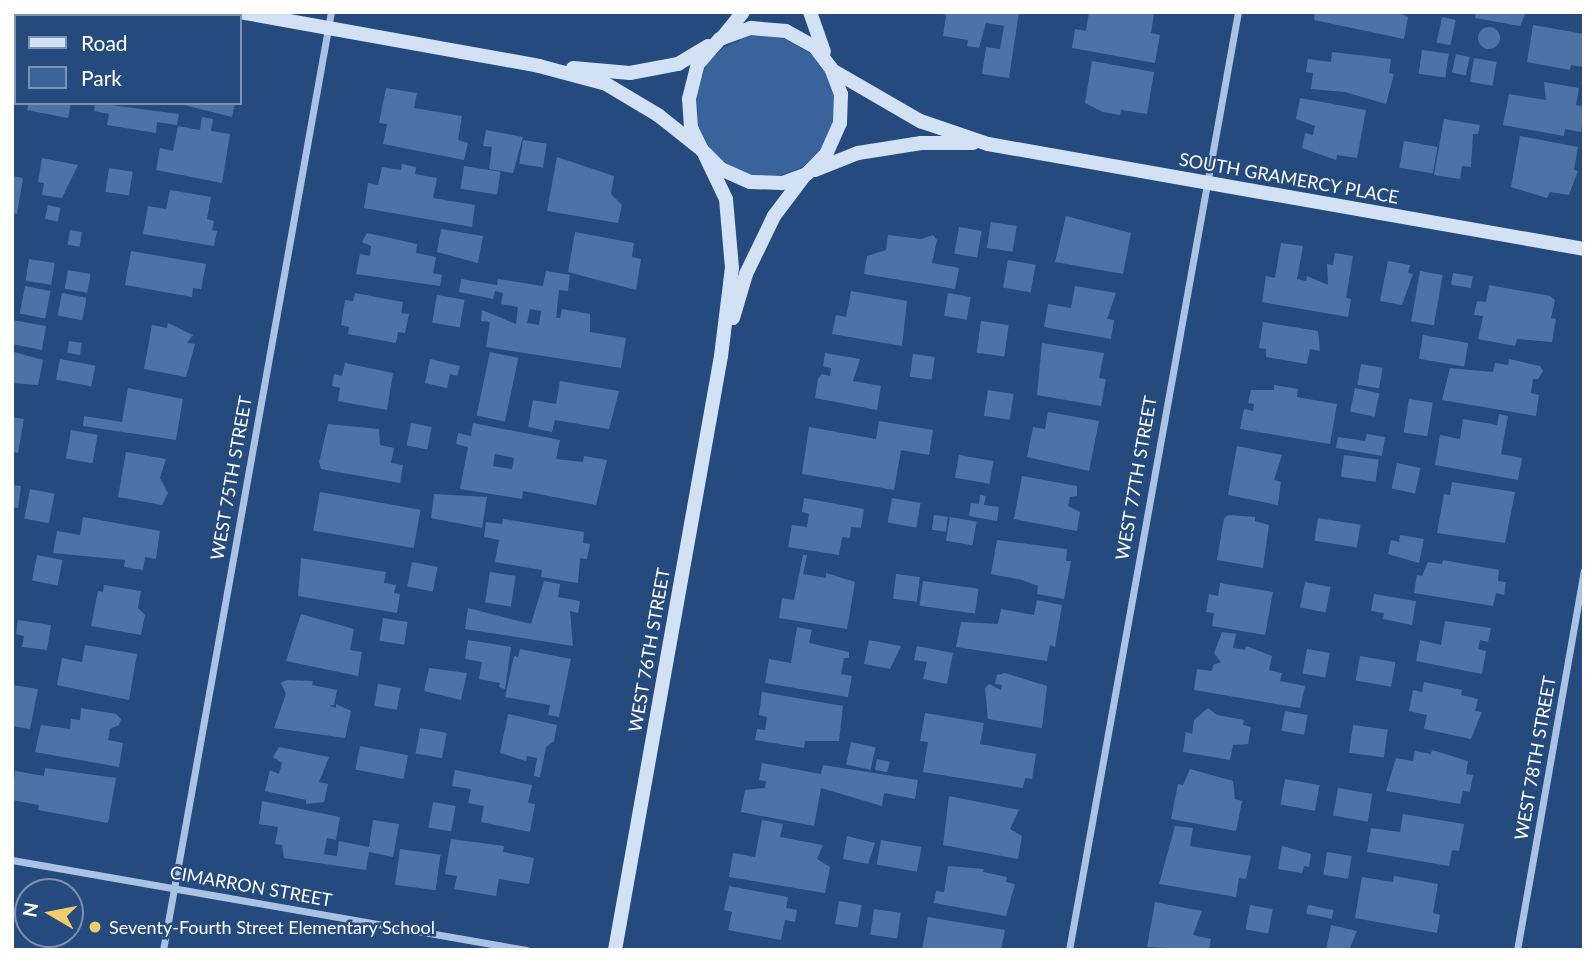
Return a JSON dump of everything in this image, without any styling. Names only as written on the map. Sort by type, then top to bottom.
[{"type":"street","points":[[240,12],[539,66],[606,84],[658,115],[721,169],[750,182],[782,183],[807,173],[826,154],[840,123],[841,94],[810,12]]},
{"type":"street","name":"WEST 75TH STREET","points":[[163,950],[331,12]]},
{"type":"street","points":[[703,151],[691,127],[689,99],[698,64],[743,12]]},
{"type":"street","name":"WEST 77TH STREET","points":[[1069,950],[1204,182],[1238,12]]},
{"type":"street","points":[[539,66],[630,73],[678,64],[720,39],[751,28],[786,31],[815,47],[831,68]]},
{"type":"street","name":"SOUTH GRAMERCY PLACE","points":[[831,68],[920,121],[988,144],[1584,249]]},
{"type":"street","name":"SOUTH GRAMERCY PLACE","points":[[807,173],[858,153],[921,143],[988,144]]},
{"type":"street","name":"WEST 76TH STREET","points":[[615,950],[721,356],[732,268],[726,200],[703,151]]},
{"type":"street","name":"WEST 76TH STREET","points":[[721,356],[746,274],[774,216],[807,173]]},
{"type":"street","name":"WEST 78TH STREET","points":[[1517,950],[1584,571]]},
{"type":"street","name":"CIMARRON STREET","points":[[12,860],[526,950]]},
{"type":"green space","points":[[755,33],[787,39],[813,55],[828,74],[835,96],[834,122],[821,148],[803,167],[779,176],[753,178],[731,167],[711,151],[698,126],[697,94],[706,65],[723,48]]},
{"type":"building","points":[[935,12],[1019,12],[1009,78],[982,74],[986,47],[1000,49],[1004,26],[986,23],[979,48],[967,46],[968,40],[943,36],[946,15]]},
{"type":"building","points":[[1089,12],[1154,14],[1151,33],[1160,35],[1155,63],[1072,48],[1075,29],[1086,31]]},
{"type":"building","points":[[1315,12],[1397,12],[1408,17],[1404,39],[1314,20]]},
{"type":"building","points":[[1476,12],[1526,12],[1520,26],[1475,18]]},
{"type":"building","points":[[1442,17],[1456,20],[1450,45],[1437,42]]},
{"type":"building","points":[[1533,25],[1584,34],[1584,67],[1571,65],[1570,70],[1527,62]]},
{"type":"building","points":[[1485,27],[1493,27],[1500,34],[1500,42],[1493,49],[1485,49],[1478,42],[1478,34]]},
{"type":"building","points":[[1422,50],[1449,54],[1445,78],[1419,74]]},
{"type":"building","points":[[1332,52],[1391,59],[1389,73],[1394,74],[1386,104],[1345,92],[1311,89],[1313,73],[1306,72],[1308,59],[1331,62]]},
{"type":"building","points":[[1456,54],[1470,57],[1466,75],[1452,73]]},
{"type":"building","points":[[1474,58],[1497,62],[1492,86],[1470,82]]},
{"type":"building","points":[[1092,61],[1154,72],[1147,114],[1121,110],[1120,115],[1103,112],[1085,103]]},
{"type":"building","points":[[1544,82],[1579,88],[1576,105],[1584,107],[1581,132],[1565,129],[1564,136],[1503,125],[1509,94],[1546,100]]},
{"type":"building","points":[[386,88],[417,93],[414,108],[462,116],[458,140],[468,143],[464,160],[383,144],[387,124],[379,123]]},
{"type":"building","points":[[1300,98],[1366,110],[1357,158],[1337,155],[1336,160],[1302,148],[1305,133],[1313,135],[1315,126],[1296,119]]},
{"type":"building","points":[[28,105],[71,105],[68,118],[27,110]]},
{"type":"building","points":[[95,105],[110,105],[179,114],[177,125],[157,122],[156,133],[107,125],[109,114],[94,111]]},
{"type":"building","points":[[184,105],[235,105],[232,117]]},
{"type":"building","points":[[202,117],[213,119],[211,131],[230,134],[222,183],[156,170],[160,148],[173,151],[178,126],[200,130]]},
{"type":"building","points":[[1444,119],[1480,125],[1478,134],[1473,134],[1471,167],[1462,166],[1460,179],[1434,175]]},
{"type":"building","points":[[486,130],[523,137],[513,173],[489,169],[492,147],[483,146]]},
{"type":"building","points":[[1520,136],[1578,147],[1574,170],[1578,171],[1569,195],[1550,192],[1547,198],[1511,187]]},
{"type":"building","points":[[523,140],[547,144],[543,167],[519,164]]},
{"type":"building","points":[[1404,141],[1437,147],[1433,173],[1399,168]]},
{"type":"building","points":[[557,157],[614,176],[611,194],[622,205],[618,223],[547,211]]},
{"type":"building","points":[[42,158],[78,165],[62,198],[42,195],[44,183],[38,182]]},
{"type":"building","points":[[402,164],[416,167],[415,174],[437,178],[433,198],[475,205],[472,227],[364,208],[368,183],[378,185],[382,167],[401,170]]},
{"type":"building","points":[[464,166],[501,172],[497,195],[460,189]]},
{"type":"building","points":[[109,168],[133,172],[129,195],[105,192]]},
{"type":"building","points":[[12,176],[23,178],[17,214],[12,213]]},
{"type":"building","points":[[170,190],[211,197],[207,219],[214,221],[212,230],[217,231],[214,246],[143,234],[148,206],[166,209]]},
{"type":"building","points":[[48,205],[61,208],[58,222],[45,219]]},
{"type":"building","points":[[1066,216],[1131,233],[1123,274],[1055,262]]},
{"type":"building","points":[[991,222],[1017,226],[1013,252],[987,248]]},
{"type":"building","points":[[959,227],[982,231],[977,258],[954,254]]},
{"type":"building","points":[[441,229],[483,236],[478,263],[437,252]]},
{"type":"building","points":[[70,230],[82,232],[80,247],[68,245]]},
{"type":"building","points":[[575,232],[634,243],[632,257],[641,259],[636,290],[568,272]]},
{"type":"building","points":[[367,233],[417,244],[416,253],[436,257],[433,273],[442,275],[440,286],[356,274],[360,254],[370,256],[371,246],[362,242]]},
{"type":"building","points":[[888,235],[921,239],[933,235],[937,240],[932,263],[959,268],[955,289],[864,274],[867,256],[886,250]]},
{"type":"building","points":[[1281,243],[1303,246],[1297,279],[1306,281],[1307,276],[1328,285],[1327,264],[1333,265],[1335,253],[1353,256],[1346,298],[1351,299],[1348,317],[1262,302],[1266,276],[1275,278]]},
{"type":"building","points":[[131,251],[206,264],[201,289],[193,288],[192,297],[125,285]]},
{"type":"building","points":[[29,259],[55,263],[51,285],[26,281]]},
{"type":"building","points":[[1008,260],[1036,265],[1031,292],[1003,288]]},
{"type":"building","points":[[1388,261],[1410,265],[1408,273],[1413,274],[1402,305],[1380,301]]},
{"type":"building","points":[[68,270],[91,274],[87,293],[65,289]]},
{"type":"building","points":[[546,271],[570,275],[568,291],[559,290],[556,318],[560,318],[562,309],[590,314],[590,332],[626,338],[621,368],[486,347],[490,322],[481,321],[482,310],[516,324],[518,307],[501,304],[503,293],[495,291],[493,299],[459,292],[461,279],[497,285],[498,279],[543,286]],"holes":[[[530,309],[541,311],[539,325],[527,323]]]},
{"type":"building","points":[[1420,271],[1443,275],[1434,325],[1411,321]]},
{"type":"building","points":[[1453,273],[1473,276],[1471,288],[1451,285]]},
{"type":"building","points":[[1489,285],[1550,296],[1555,300],[1551,318],[1556,319],[1552,342],[1517,339],[1515,346],[1478,339],[1483,316],[1474,315],[1477,301],[1486,302]]},
{"type":"building","points":[[25,286],[51,291],[45,318],[20,313]]},
{"type":"building","points":[[1075,286],[1116,293],[1107,319],[1114,320],[1111,339],[1044,327],[1048,304],[1071,308]]},
{"type":"building","points":[[851,291],[907,301],[902,346],[832,334],[836,315],[846,317]]},
{"type":"building","points":[[62,293],[87,298],[82,320],[58,316]]},
{"type":"building","points":[[355,293],[403,302],[401,313],[409,314],[405,333],[398,332],[396,343],[348,334],[349,327],[341,325],[345,300],[353,301]]},
{"type":"building","points":[[948,293],[971,297],[967,320],[944,316]]},
{"type":"building","points":[[437,295],[465,300],[460,327],[432,323]]},
{"type":"building","points":[[12,320],[46,326],[42,350],[12,344]]},
{"type":"building","points":[[981,321],[1009,325],[1004,357],[977,353]]},
{"type":"building","points":[[1263,322],[1318,331],[1320,351],[1310,349],[1307,364],[1266,357],[1266,349],[1259,348]]},
{"type":"building","points":[[168,323],[193,335],[187,343],[195,344],[186,377],[144,369],[152,325],[167,328]]},
{"type":"building","points":[[1423,335],[1468,343],[1464,367],[1419,359]]},
{"type":"building","points":[[69,341],[82,343],[80,355],[67,353]]},
{"type":"building","points":[[1042,343],[1104,353],[1099,378],[1106,379],[1101,406],[1037,395]]},
{"type":"building","points":[[14,352],[43,360],[38,385],[12,383]]},
{"type":"building","points":[[490,352],[518,358],[505,422],[476,416]]},
{"type":"building","points":[[825,353],[860,359],[853,381],[881,386],[877,410],[815,398],[818,379],[822,374],[830,376],[831,368],[823,366]]},
{"type":"building","points":[[913,354],[935,357],[932,380],[910,377]]},
{"type":"building","points":[[60,359],[95,366],[91,386],[56,380]]},
{"type":"building","points":[[430,359],[460,366],[457,376],[450,374],[447,388],[425,383]]},
{"type":"building","points":[[1509,359],[1540,366],[1543,371],[1538,379],[1533,379],[1531,393],[1539,395],[1536,416],[1442,400],[1450,368],[1493,372],[1495,363],[1508,365]]},
{"type":"building","points":[[345,363],[393,373],[387,410],[338,401],[340,388],[332,386],[334,374],[342,376]]},
{"type":"building","points":[[1361,364],[1383,368],[1379,389],[1357,385]]},
{"type":"building","points":[[560,381],[619,391],[609,429],[555,420],[552,432],[528,427],[533,400],[556,404]]},
{"type":"building","points":[[1274,385],[1298,389],[1297,397],[1337,404],[1330,444],[1240,429],[1244,409],[1253,411],[1254,404],[1248,403],[1251,390],[1274,390]]},
{"type":"building","points":[[128,388],[183,399],[176,440],[83,426],[84,416],[122,422]]},
{"type":"building","points":[[1355,388],[1379,393],[1374,417],[1350,411]]},
{"type":"building","points":[[988,390],[1014,394],[1010,420],[984,416]]},
{"type":"building","points":[[1409,399],[1433,403],[1427,436],[1404,433]]},
{"type":"building","points":[[1048,412],[1099,421],[1089,471],[1027,457],[1033,427],[1045,429]]},
{"type":"building","points":[[1499,414],[1508,416],[1501,454],[1522,458],[1518,480],[1435,465],[1440,435],[1460,439],[1463,419],[1497,425]]},
{"type":"building","points":[[12,417],[24,419],[18,453],[12,452]]},
{"type":"building","points":[[879,421],[933,430],[929,455],[901,450],[894,490],[802,474],[809,427],[876,439]]},
{"type":"building","points":[[411,423],[432,427],[427,450],[407,446]]},
{"type":"building","points":[[473,423],[560,440],[556,459],[583,462],[584,456],[607,460],[596,505],[523,491],[522,499],[460,489],[468,447],[456,444],[458,433],[471,436]],"holes":[[[495,454],[514,458],[512,469],[493,466]]]},
{"type":"building","points":[[328,424],[379,429],[380,445],[394,448],[391,463],[403,465],[400,483],[321,469],[319,462]]},
{"type":"building","points":[[71,430],[98,435],[93,463],[66,459]]},
{"type":"building","points":[[1367,434],[1385,437],[1382,456],[1336,448],[1338,437],[1365,441]]},
{"type":"building","points":[[1237,446],[1282,455],[1274,480],[1281,482],[1278,505],[1228,495]]},
{"type":"building","points":[[126,452],[166,459],[160,478],[168,493],[162,505],[118,497]]},
{"type":"building","points":[[959,455],[993,461],[989,484],[955,478]]},
{"type":"building","points":[[1344,455],[1379,460],[1376,482],[1341,477]]},
{"type":"building","points":[[1397,463],[1420,468],[1415,493],[1392,488]]},
{"type":"building","points":[[1022,476],[1077,486],[1077,496],[1070,497],[1068,506],[1080,512],[1077,531],[1014,519]]},
{"type":"building","points":[[1452,482],[1515,492],[1505,543],[1437,533],[1444,494],[1450,495]]},
{"type":"building","points":[[12,485],[21,486],[18,508],[12,507]]},
{"type":"building","points":[[30,489],[55,494],[49,523],[24,518]]},
{"type":"building","points":[[320,492],[420,510],[414,548],[313,530]]},
{"type":"building","points":[[434,494],[487,497],[482,528],[431,518]]},
{"type":"building","points":[[980,495],[986,496],[984,505],[999,507],[997,521],[969,516],[971,503],[979,504]]},
{"type":"building","points":[[804,498],[864,509],[861,528],[851,527],[850,538],[842,537],[839,555],[788,547],[792,525],[807,527],[809,514],[802,512]]},
{"type":"building","points":[[892,498],[921,503],[916,528],[888,523]]},
{"type":"building","points":[[934,515],[948,517],[946,532],[932,530]]},
{"type":"building","points":[[1229,515],[1255,517],[1255,521],[1269,525],[1263,568],[1217,560],[1224,518]]},
{"type":"building","points":[[83,517],[160,531],[156,559],[145,557],[143,570],[124,567],[125,560],[53,553],[57,531],[80,535]]},
{"type":"building","points":[[950,517],[977,522],[972,545],[946,541]]},
{"type":"building","points":[[1318,518],[1360,525],[1357,547],[1314,541]]},
{"type":"building","points":[[503,519],[584,532],[583,543],[590,544],[587,559],[580,558],[578,583],[541,577],[542,570],[495,562],[499,540],[484,537],[486,522],[502,524]]},
{"type":"building","points":[[1400,535],[1424,539],[1419,563],[1388,554],[1391,540],[1399,542]]},
{"type":"building","points":[[997,540],[1067,549],[1066,561],[1071,561],[1064,599],[1037,594],[1038,586],[1022,580],[991,574]]},
{"type":"building","points":[[37,555],[63,560],[58,585],[32,581]]},
{"type":"building","points":[[803,555],[807,555],[803,574],[826,578],[826,573],[855,582],[847,629],[779,618],[782,598],[794,600]]},
{"type":"building","points":[[301,558],[386,572],[384,583],[396,585],[394,593],[400,594],[397,613],[298,596]]},
{"type":"building","points":[[1443,560],[1499,570],[1498,581],[1506,582],[1504,595],[1496,593],[1493,606],[1414,593],[1417,575],[1422,576],[1428,562],[1442,564]]},
{"type":"building","points":[[412,562],[438,567],[433,592],[407,587]]},
{"type":"building","points":[[490,572],[516,576],[511,607],[485,603]]},
{"type":"building","points":[[896,574],[920,577],[917,602],[893,599]]},
{"type":"building","points":[[544,581],[560,584],[558,597],[580,601],[578,613],[570,611],[573,646],[465,629],[468,608],[531,624]]},
{"type":"building","points":[[923,581],[978,589],[975,614],[920,606]]},
{"type":"building","points":[[1305,582],[1331,587],[1326,612],[1300,608]]},
{"type":"building","points":[[1220,583],[1273,592],[1265,635],[1212,626],[1214,613],[1206,612],[1209,594],[1218,596]]},
{"type":"building","points":[[104,585],[141,591],[138,608],[145,615],[141,635],[91,626],[98,591],[103,592]]},
{"type":"building","points":[[1374,594],[1416,601],[1412,625],[1383,619],[1384,613],[1371,611]]},
{"type":"building","points":[[1037,600],[1062,605],[1055,647],[1050,645],[1047,661],[956,647],[961,622],[998,624],[1001,609],[1034,615]]},
{"type":"building","points":[[301,614],[354,629],[350,650],[362,652],[358,676],[286,661]]},
{"type":"building","points":[[383,618],[408,622],[404,645],[379,641]]},
{"type":"building","points":[[18,620],[51,625],[47,650],[22,647],[24,636],[16,634]]},
{"type":"building","points":[[1445,621],[1491,628],[1488,642],[1480,640],[1478,649],[1486,651],[1482,674],[1416,661],[1420,640],[1441,645]]},
{"type":"building","points":[[797,627],[812,630],[809,643],[849,652],[849,658],[844,658],[841,674],[852,676],[848,697],[765,683],[769,659],[791,663]]},
{"type":"building","points":[[1222,632],[1236,634],[1233,648],[1245,650],[1246,646],[1272,656],[1269,670],[1282,673],[1280,681],[1305,686],[1300,708],[1194,690],[1197,669],[1212,671],[1213,665],[1221,662],[1214,653]]},
{"type":"building","points":[[468,640],[511,647],[505,689],[499,687],[500,683],[479,679],[482,662],[465,659]]},
{"type":"building","points":[[869,640],[901,646],[890,669],[864,664]]},
{"type":"building","points":[[85,645],[137,654],[129,700],[57,685],[62,658],[82,662]]},
{"type":"building","points":[[917,646],[953,653],[947,684],[923,679],[927,662],[914,660]]},
{"type":"building","points":[[520,649],[571,659],[559,717],[548,715],[550,705],[505,697],[514,656],[518,657]]},
{"type":"building","points":[[1307,649],[1330,653],[1325,678],[1303,674]]},
{"type":"building","points":[[1360,656],[1395,662],[1391,687],[1356,681]]},
{"type":"building","points":[[429,668],[467,673],[461,700],[424,691]]},
{"type":"building","points":[[1005,673],[1047,686],[1042,728],[988,719],[985,688],[989,684],[1001,690],[1002,685],[995,684],[997,675]]},
{"type":"building","points":[[287,680],[313,681],[312,685],[337,690],[334,705],[329,706],[336,708],[336,704],[351,711],[345,738],[274,728],[286,694],[281,683]]},
{"type":"building","points":[[1424,682],[1462,690],[1461,695],[1478,699],[1475,711],[1482,712],[1471,739],[1424,729],[1427,715],[1409,711],[1413,690],[1422,692]]},
{"type":"building","points":[[378,684],[401,688],[397,710],[374,706]]},
{"type":"building","points":[[12,685],[38,689],[30,729],[12,726]]},
{"type":"building","points":[[762,692],[843,706],[839,741],[805,741],[804,748],[755,740],[757,729],[765,730],[767,717],[759,715]]},
{"type":"building","points":[[81,708],[116,714],[121,719],[119,725],[110,729],[108,740],[123,743],[119,767],[35,752],[41,725],[70,729],[71,719],[80,720]]},
{"type":"building","points":[[1208,708],[1217,715],[1244,720],[1243,725],[1251,727],[1248,744],[1233,745],[1230,760],[1183,752],[1186,732],[1192,734],[1194,720]]},
{"type":"building","points":[[1285,711],[1308,715],[1304,735],[1282,731]]},
{"type":"building","points":[[925,713],[984,723],[980,744],[1036,754],[1032,779],[1025,778],[1023,788],[923,772],[928,742],[920,741]]},
{"type":"building","points":[[508,714],[557,725],[554,741],[546,747],[540,777],[534,776],[537,758],[527,756],[526,761],[500,753]]},
{"type":"building","points":[[1353,725],[1388,730],[1384,758],[1349,753]]},
{"type":"building","points":[[420,728],[447,733],[442,758],[415,754]]},
{"type":"building","points":[[851,742],[875,747],[871,770],[846,764]]},
{"type":"building","points":[[360,746],[408,755],[404,779],[355,770]]},
{"type":"building","points":[[279,747],[329,757],[319,782],[328,784],[324,802],[306,804],[306,800],[265,791],[270,770],[279,774],[282,763],[273,757]]},
{"type":"building","points":[[1432,750],[1468,761],[1466,774],[1473,775],[1470,792],[1463,791],[1460,804],[1386,791],[1396,758],[1413,761],[1415,751],[1431,754]]},
{"type":"building","points":[[877,759],[890,762],[887,772],[875,770]]},
{"type":"building","points":[[762,763],[821,774],[823,765],[918,780],[915,799],[884,793],[882,806],[821,788],[814,826],[741,812],[745,790],[765,788],[766,781],[759,780]]},
{"type":"building","points":[[45,768],[116,778],[108,823],[38,810],[39,805],[12,800],[15,771],[44,776]]},
{"type":"building","points":[[1190,769],[1233,781],[1235,799],[1242,801],[1236,831],[1171,819],[1178,784],[1183,785]]},
{"type":"building","points":[[455,770],[532,785],[528,803],[535,804],[530,832],[481,822],[484,806],[468,803],[471,789],[452,786]]},
{"type":"building","points":[[1285,779],[1319,785],[1315,811],[1280,805]]},
{"type":"building","points":[[1338,788],[1372,794],[1368,822],[1333,816]]},
{"type":"building","points":[[949,796],[1019,810],[1010,829],[1022,836],[1018,859],[943,845]]},
{"type":"building","points":[[262,801],[340,817],[336,840],[327,838],[324,854],[337,856],[339,841],[369,847],[373,820],[399,824],[393,857],[369,852],[366,870],[284,858],[282,845],[275,844],[278,827],[259,824]]},
{"type":"building","points":[[433,802],[456,806],[451,832],[428,828]]},
{"type":"building","points":[[1403,814],[1464,824],[1459,851],[1452,850],[1449,866],[1367,852],[1371,828],[1400,832]]},
{"type":"building","points":[[762,820],[783,824],[780,837],[823,845],[817,859],[830,867],[825,893],[729,877],[733,853],[755,857]]},
{"type":"building","points":[[1175,826],[1193,828],[1190,846],[1251,856],[1246,879],[1239,878],[1236,897],[1159,884]]},
{"type":"building","points":[[847,836],[875,843],[868,864],[843,859]]},
{"type":"building","points":[[451,839],[504,846],[503,852],[534,858],[529,884],[499,879],[496,896],[454,889],[457,876],[445,874]]},
{"type":"building","points":[[881,840],[921,847],[917,872],[877,865]]},
{"type":"building","points":[[1282,846],[1311,854],[1309,867],[1304,866],[1302,873],[1278,869]]},
{"type":"building","points":[[400,849],[441,855],[436,890],[395,885]]},
{"type":"building","points":[[1327,852],[1352,856],[1348,879],[1323,875]]},
{"type":"building","points":[[948,866],[984,869],[983,872],[1007,877],[1006,882],[1015,884],[1006,916],[934,903],[936,891],[944,892]]},
{"type":"building","points":[[1394,876],[1438,884],[1433,913],[1440,915],[1437,933],[1355,918],[1362,877],[1393,882]]},
{"type":"building","points":[[729,886],[788,897],[786,908],[797,910],[795,922],[785,920],[781,940],[728,930],[732,912],[724,910]]},
{"type":"building","points":[[839,901],[862,905],[858,928],[835,924]]},
{"type":"building","points":[[1155,902],[1202,911],[1193,935],[1211,939],[1209,950],[1147,947]]},
{"type":"building","points":[[1250,905],[1273,909],[1268,934],[1246,930]]},
{"type":"building","points":[[1308,905],[1334,910],[1332,919],[1306,914]]},
{"type":"building","points":[[874,909],[901,913],[897,939],[870,935]]},
{"type":"building","points":[[928,917],[1005,930],[1001,950],[922,950]]},
{"type":"building","points":[[1331,925],[1357,931],[1349,950],[1326,950]]},
{"type":"place","name":"Seventy-Fourth Street Elementary School","points":[[95,927]]}]
